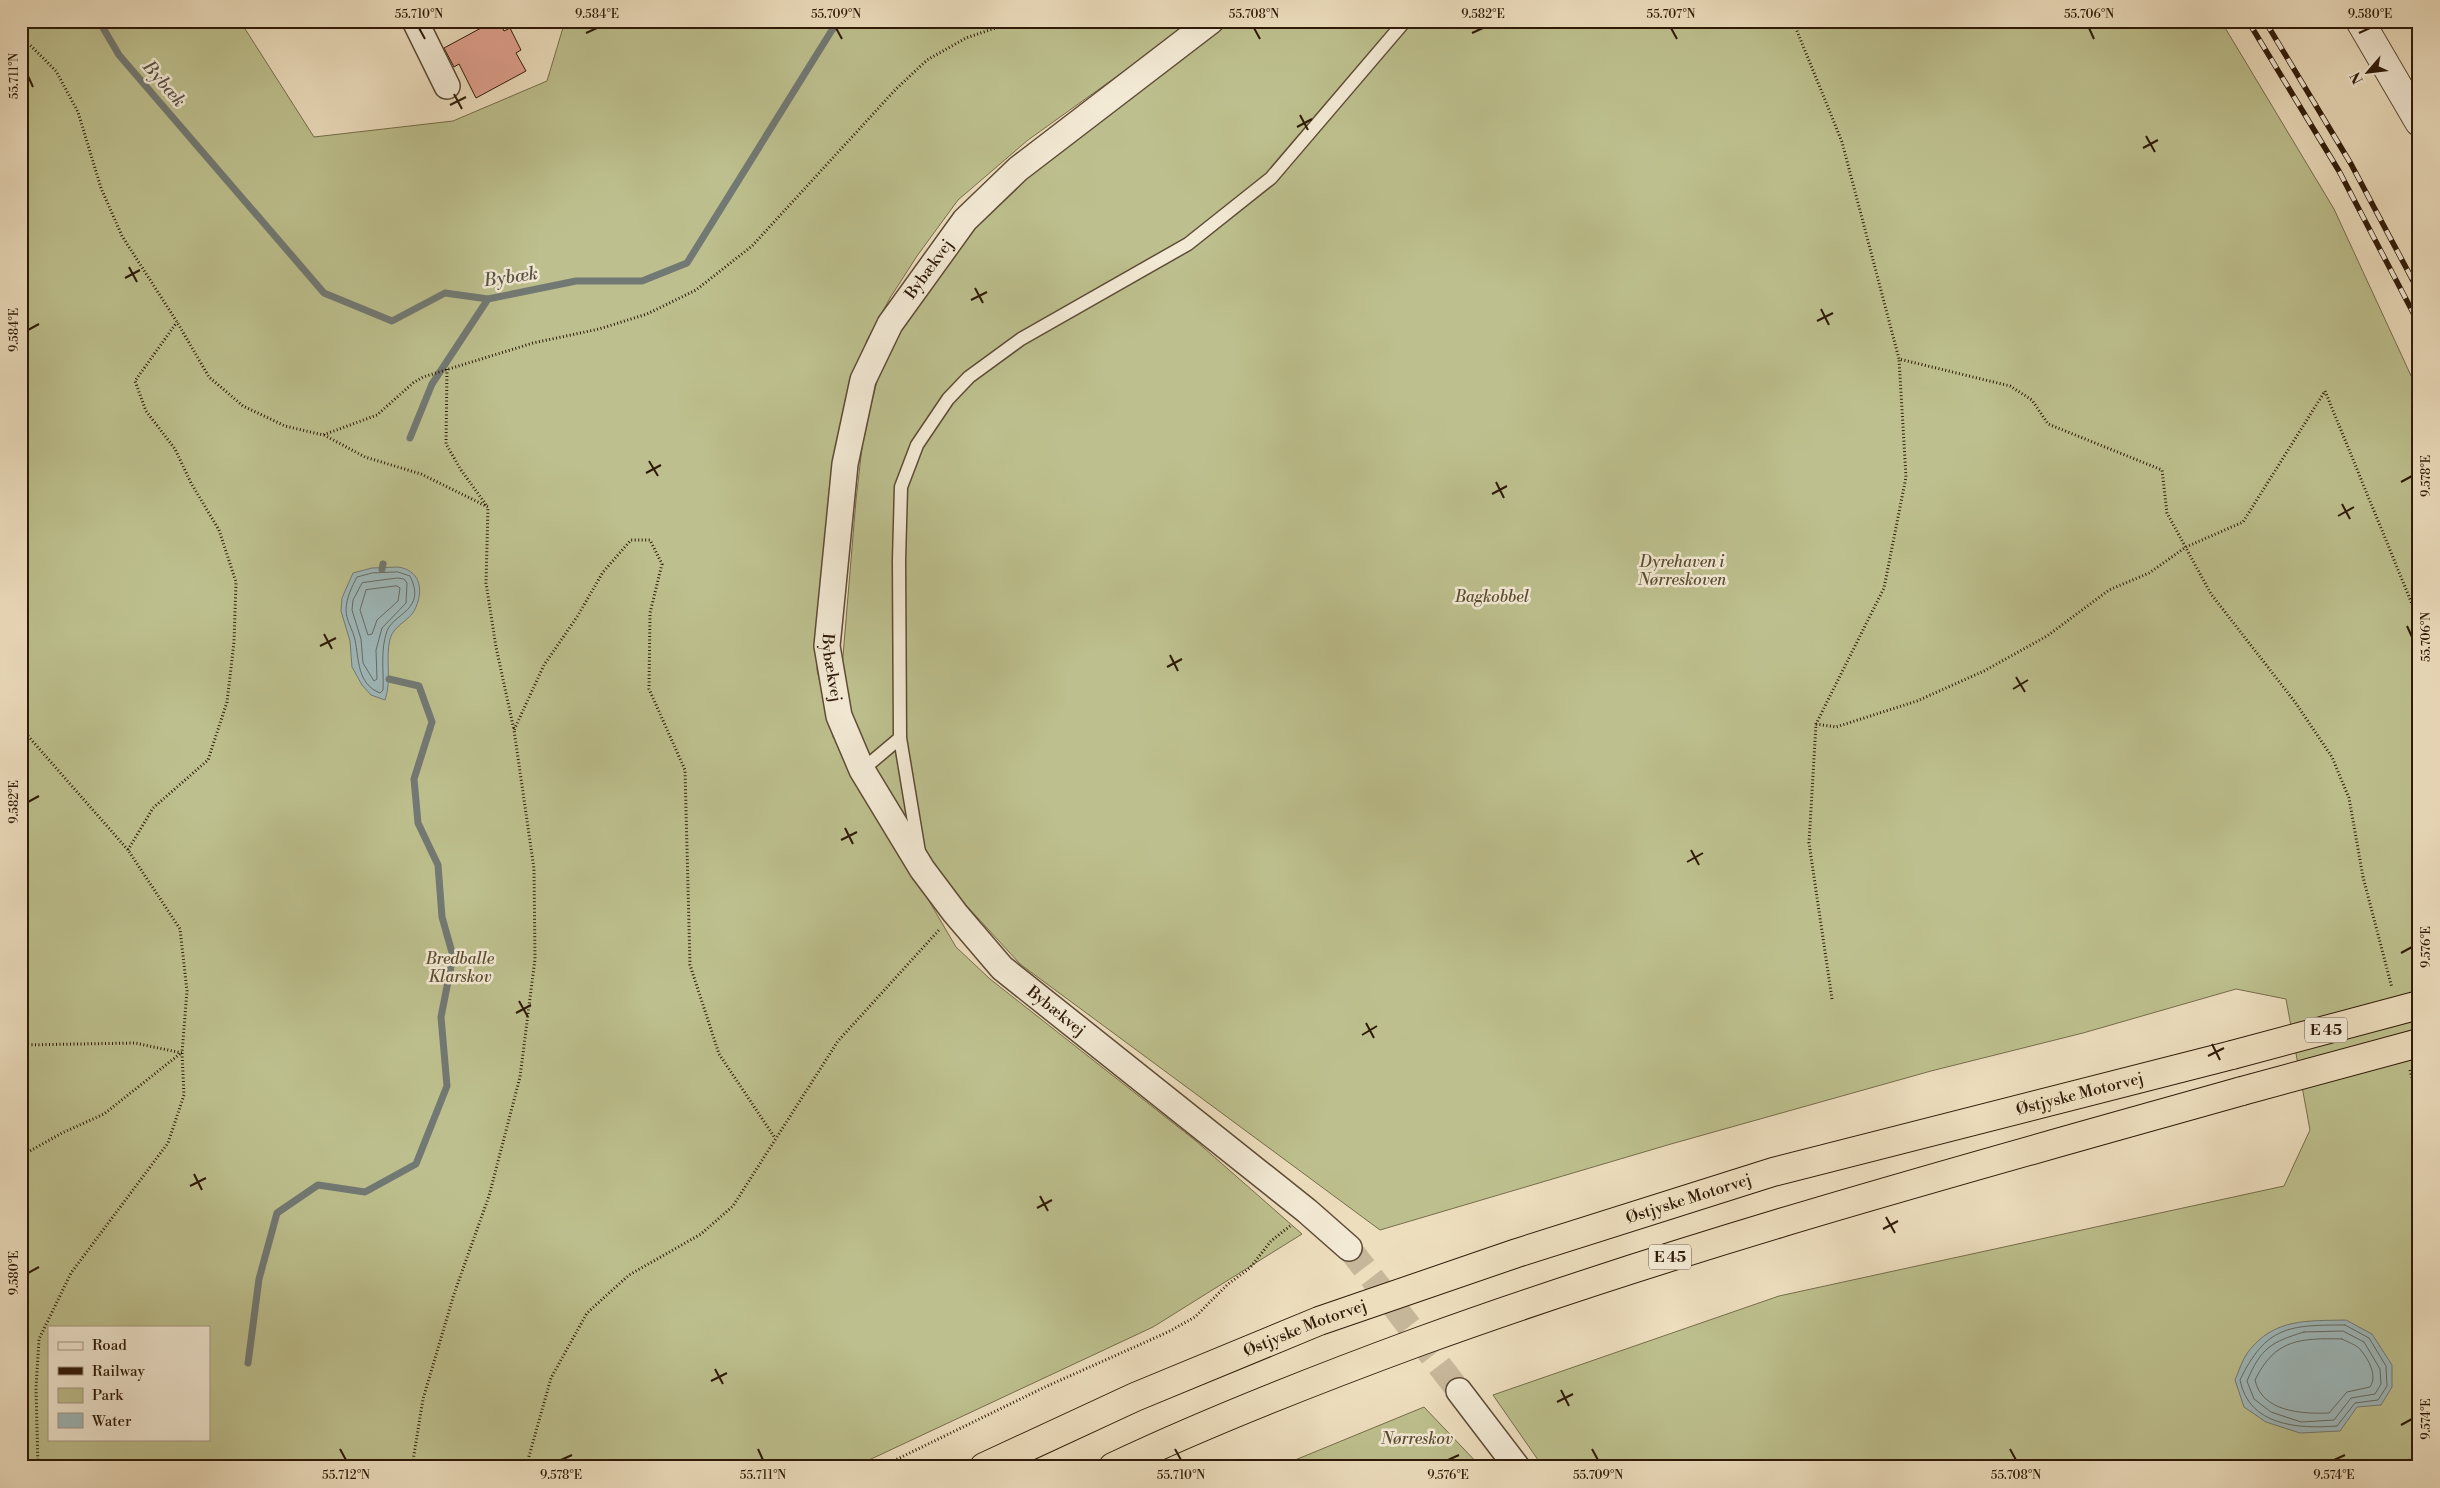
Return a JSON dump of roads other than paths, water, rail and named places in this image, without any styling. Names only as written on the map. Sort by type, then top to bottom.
[{"type":"highway","name":"Østjyske Motorvej","points":[[984,1467],[1135,1397],[1319,1321],[1517,1253],[1773,1172],[2232,1055],[2419,1005]]},
{"type":"highway","name":"E 45","points":[[1113,1467],[1163,1443],[1331,1374],[1544,1296],[1786,1220],[2242,1090],[2413,1052]]},
{"type":"street","points":[[415,21],[447,86]]},
{"type":"street","name":"Bybækvej","points":[[1211,21],[1018,169],[965,220],[890,324],[863,380],[845,464],[827,646],[839,716],[862,770],[922,869],[955,913],[1002,968],[1307,1211],[1349,1248]]},
{"type":"street","points":[[2360,21],[2419,122]]},
{"type":"street","points":[[1459,1391],[1517,1467]]},
{"type":"lane","points":[[922,869],[900,738],[899,560],[901,487],[917,445],[948,399],[969,377],[1022,339],[1188,244],[1271,178],[1406,21]]},
{"type":"lane","points":[[862,770],[900,738]]},
{"type":"water","points":[[398,567],[411,572],[415,576],[420,593],[414,612],[395,630],[390,639],[388,685],[385,700],[371,695],[362,685],[352,667],[350,641],[341,611],[342,598],[353,573],[372,568]]},
{"type":"water","points":[[2346,1320],[2372,1334],[2392,1365],[2392,1387],[2381,1405],[2357,1407],[2340,1431],[2300,1433],[2266,1422],[2244,1407],[2235,1380],[2246,1355],[2258,1341],[2280,1327],[2292,1324]]},
{"type":"waterway","name":"Bybæk","points":[[99,21],[119,55],[324,293],[392,321],[445,293],[488,299],[576,281],[642,281],[687,263],[832,30],[840,21]]},
{"type":"waterway","points":[[410,438],[432,384],[488,299]]},
{"type":"waterway","points":[[382,569],[383,564]]},
{"type":"waterway","points":[[248,1363],[259,1279],[277,1213],[318,1185],[365,1192],[416,1164],[447,1086],[441,1017],[453,956],[442,917],[438,865],[418,823],[414,779],[432,722],[419,686],[389,679]]},
{"type":"tunnel","points":[[1349,1248],[1459,1391]]},
{"type":"railway","points":[[2248,21],[2339,171],[2419,324]]},
{"type":"railway","points":[[2265,21],[2351,164],[2419,292]]},
{"type":"park label","name":"Dyrehaven i Nørreskoven","points":[[1682,571]]},
{"type":"park label","name":"Bagkobbel","points":[[1492,597]]},
{"type":"park label","name":"Bredballe Klarskov","points":[[460,968]]},
{"type":"park label","name":"Nørreskov","points":[[1417,1439]]}]
